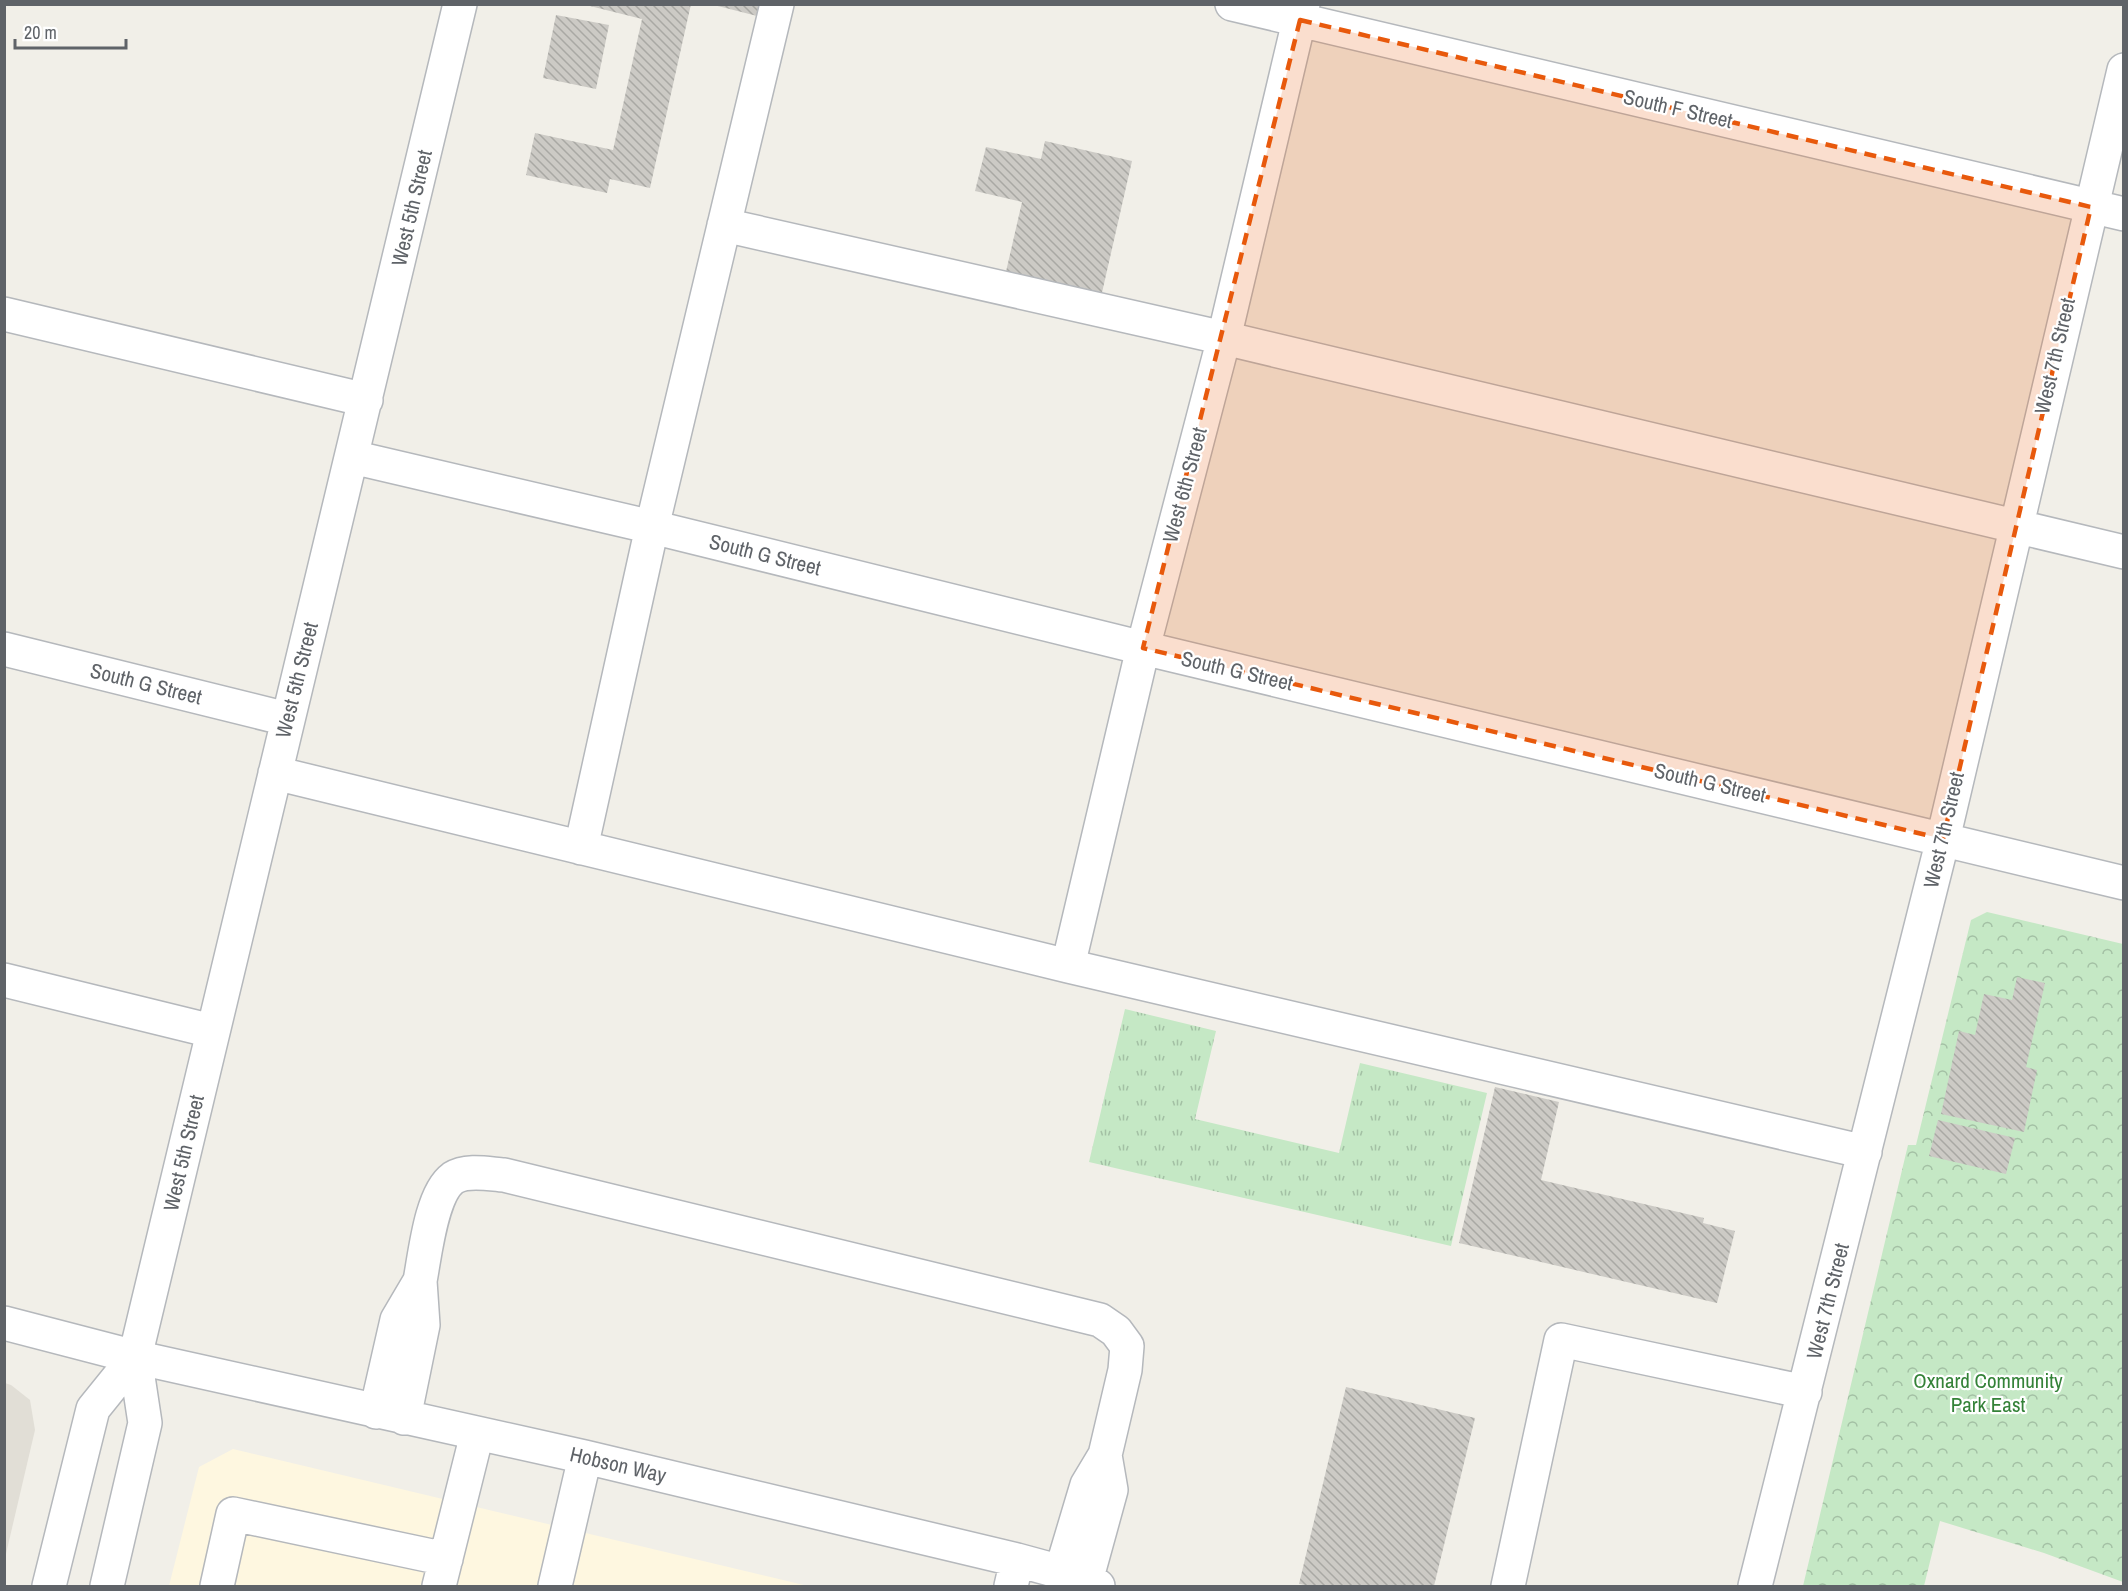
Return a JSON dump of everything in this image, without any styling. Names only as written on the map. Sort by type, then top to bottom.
[{"type":"street","name":"West 5th Street","points":[[107,1587],[145,1423],[135,1357],[460,4]]},
{"type":"street","points":[[581,848],[652,527],[777,4]]},
{"type":"street","name":"South F Street","points":[[1232,4],[1301,12],[2124,214]]},
{"type":"street","name":"West 6th Street","points":[[1068,966],[1143,648],[1224,338],[1301,12]]},
{"type":"street","name":"West 7th Street","points":[[1755,1587],[1943,838],[2124,70]]},
{"type":"street","points":[[724,225],[1224,338],[2124,552]]},
{"type":"street","points":[[4,314],[366,400]]},
{"type":"street","name":"South G Street","points":[[352,457],[652,527],[1143,648],[2124,883]]},
{"type":"street","name":"South G Street","points":[[4,649],[287,719]]},
{"type":"street","points":[[275,773],[1068,966],[1865,1152]]},
{"type":"street","points":[[4,980],[212,1031]]},
{"type":"street","points":[[390,1415],[397,1320],[420,1281],[442,1191],[453,1178],[471,1172],[504,1175],[1100,1320],[1116,1331],[1127,1346],[1123,1381],[1106,1455],[1087,1485],[1082,1580]]},
{"type":"street","name":"Hobson Way","points":[[4,1323],[135,1357],[585,1457],[1014,1573],[1082,1580]]},
{"type":"street","points":[[1508,1587],[1561,1340],[1805,1392]]},
{"type":"street","name":"West 5th Street","points":[[49,1587],[93,1409],[135,1357]]},
{"type":"street","points":[[217,1587],[233,1514],[443,1573],[477,1434]]},
{"type":"street","points":[[555,1587],[585,1457]]},
{"type":"highlighted area","points":[[1300,20],[2091,207],[1943,839],[1143,648]]},
{"type":"shaded area","points":[[5,1383],[30,1400],[35,1430],[5,1558]]},
{"type":"shaded area","points":[[233,1449],[808,1586],[169,1586],[199,1467]]},
{"type":"green space","name":"Oxnard Community Park East","points":[[1987,912],[2123,944],[2123,1582],[2044,1553],[1940,1521],[1924,1586],[1803,1586],[1908,1145],[1916,1145],[1971,920]]},
{"type":"green space","points":[[1125,1009],[1216,1031],[1195,1119],[1339,1153],[1360,1063],[1487,1093],[1451,1246],[1089,1162]]},
{"type":"building","points":[[582,4],[691,4],[650,188],[610,179],[607,193],[526,175],[535,133],[613,150],[642,19]]},
{"type":"building","points":[[710,4],[764,4],[761,17]]},
{"type":"building","points":[[556,15],[609,25],[596,89],[543,78]]},
{"type":"building","points":[[1045,141],[1132,161],[1101,297],[1005,276],[1022,202],[975,191],[986,147],[1041,159]]},
{"type":"building","points":[[2017,977],[2045,983],[2026,1067],[2037,1070],[2024,1132],[1941,1114],[1959,1031],[1975,1035],[1984,994],[2012,1000]]},
{"type":"building","points":[[1495,1087],[1559,1102],[1541,1180],[1704,1218],[1703,1223],[1735,1231],[1717,1303],[1459,1243]]},
{"type":"building","points":[[1938,1120],[2015,1138],[2006,1174],[1929,1156]]},
{"type":"building","points":[[1346,1387],[1475,1418],[1434,1586],[1311,1586],[1299,1584]]}]
